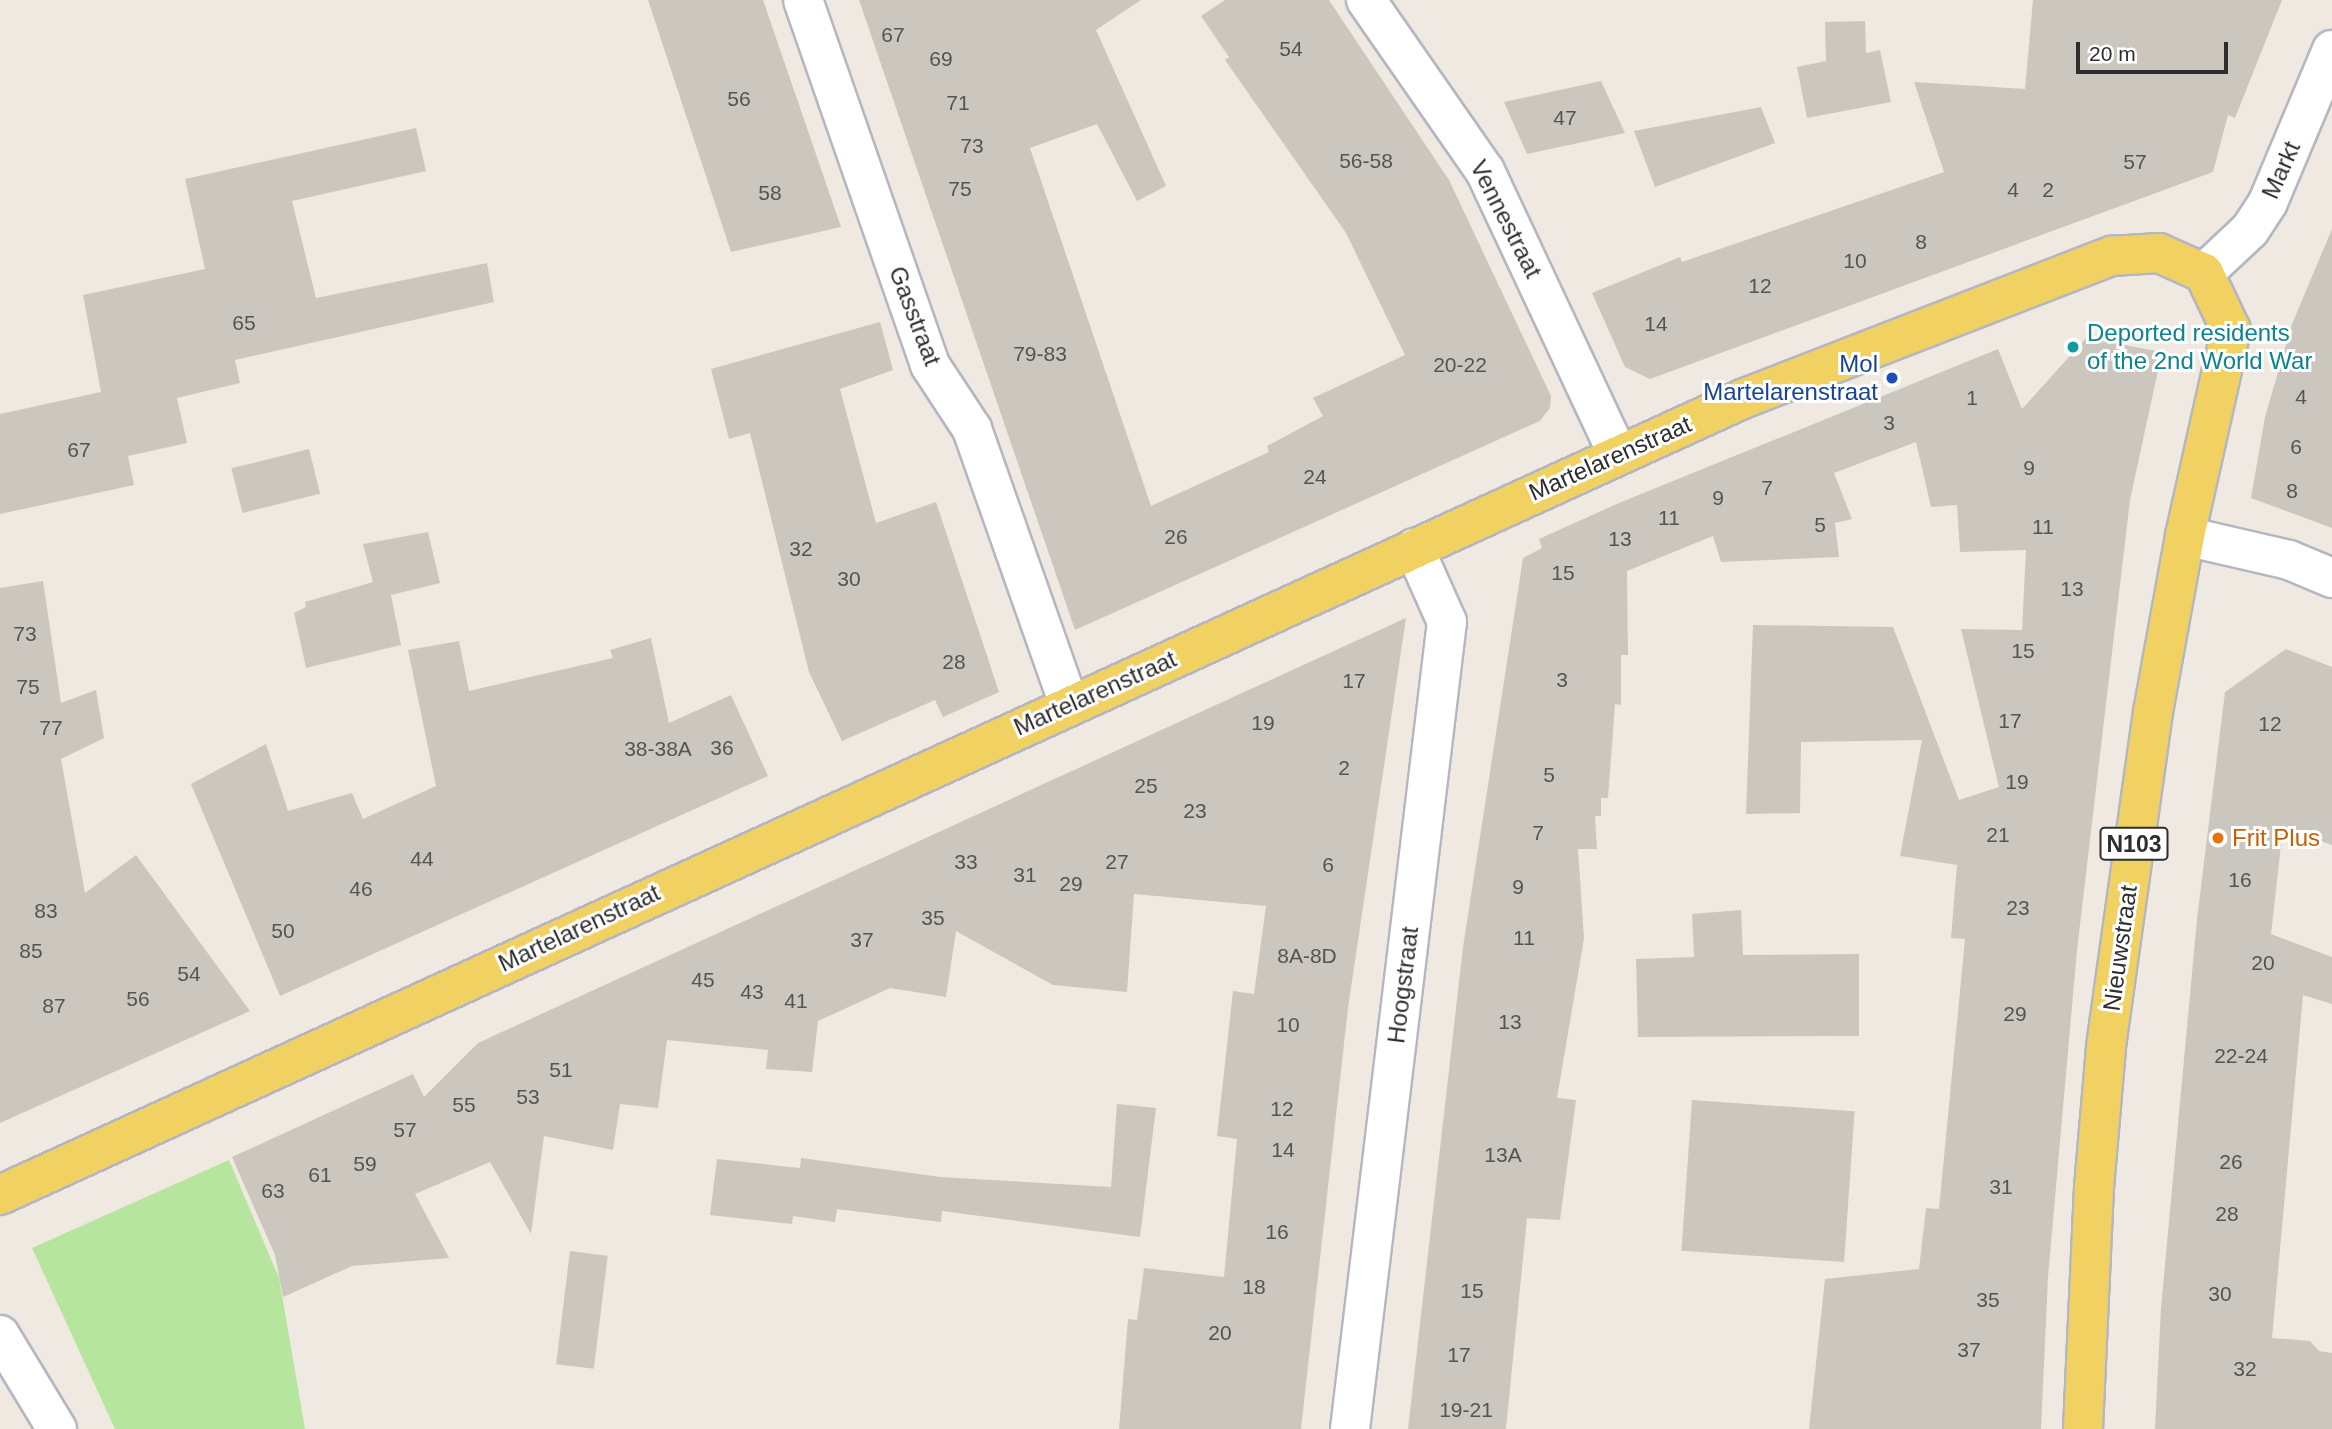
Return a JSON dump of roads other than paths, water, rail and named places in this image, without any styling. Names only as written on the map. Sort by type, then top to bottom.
[{"type":"main road","name":"Martelarenstraat","points":[[0,1195],[1745,398],[2112,256],[2159,253],[2204,273]]},
{"type":"main road","name":"Nieuwstraat","points":[[2083,1429],[2094,1187],[2106,1048],[2153,712],[2185,536],[2231,330],[2204,273]]},
{"type":"street","name":"Gasstraat","points":[[803,0],[930,365],[972,429],[1069,705]]},
{"type":"street","name":"Vennestraat","points":[[1366,0],[1485,171],[1618,455]]},
{"type":"street","name":"Markt","points":[[2204,273],[2250,230],[2269,202],[2332,50]]},
{"type":"street","points":[[2185,536],[2289,560],[2332,578]]},
{"type":"street","name":"Hoogstraat","points":[[1350,1429],[1447,622],[1414,548]]},
{"type":"street","points":[[0,1335],[57,1429]]},
{"type":"place","name":"Deported residents of the 2nd World War","points":[[2073,347]]},
{"type":"place","name":"Mol Martelarenstraat","points":[[1892,378]]},
{"type":"place","name":"Frit Plus","points":[[2218,838]]}]
